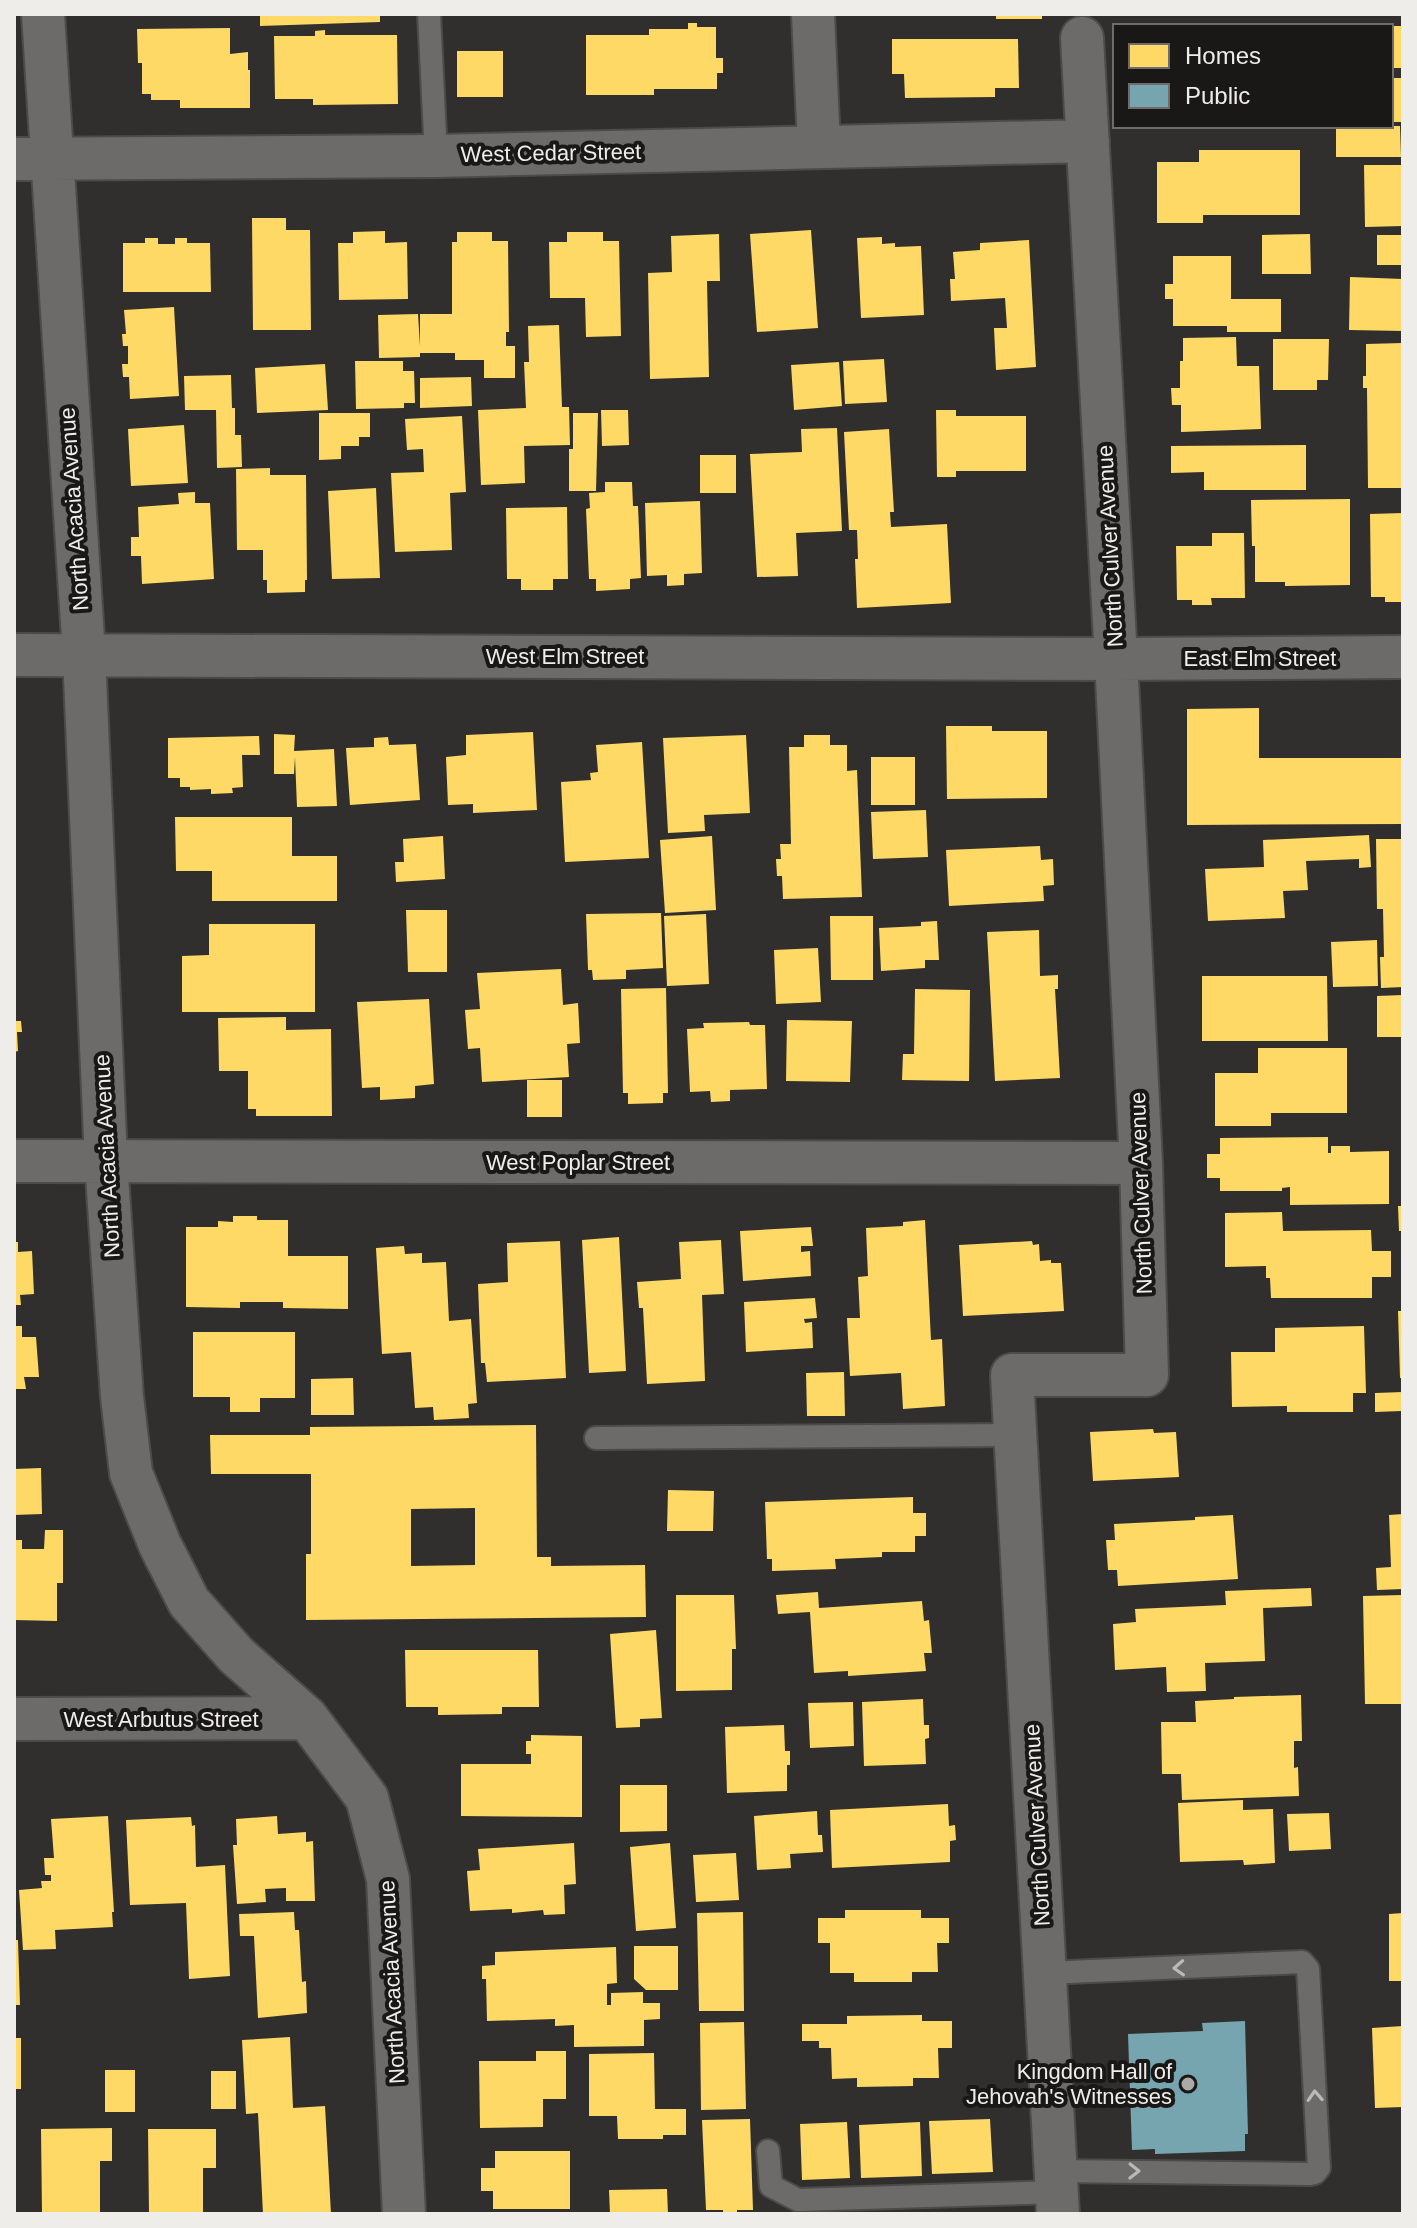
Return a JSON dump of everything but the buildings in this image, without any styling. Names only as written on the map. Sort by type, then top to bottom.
[{"type":"street","name":"North Acacia Avenue","points":[[43,14],[32,159],[84,654],[106,1161],[122,1397],[131,1473],[160,1545],[189,1602],[236,1655],[307,1718],[367,1798],[388,1879],[404,2214]]},
{"type":"street","points":[[813,14],[819,146]]},
{"type":"street","name":"North Culver Avenue","points":[[1057,2192],[1012,1375],[1147,1375],[1141,1163],[1082,38]]},
{"type":"street","name":"West Cedar Street","points":[[32,159],[436,156],[1088,141]]},
{"type":"street","name":"West Elm Street","points":[[14,655],[1116,659]]},
{"type":"street","name":"East Elm Street","points":[[1116,659],[1403,657]]},
{"type":"street","name":"West Poplar Street","points":[[14,1161],[1141,1163]]},
{"type":"street","name":"West Arbutus Street","points":[[14,1719],[307,1718]]},
{"type":"lane","points":[[429,14],[436,156]]},
{"type":"lane","points":[[596,1438],[1015,1435]]},
{"type":"lane","points":[[768,2151],[771,2186],[798,2200],[1057,2192],[1310,2174],[1319,2168],[1308,1969],[1302,1962],[1045,1973]]},
{"type":"place","name":"Kingdom Hall of Jehovah's Witnesses","points":[[1188,2084]]}]
